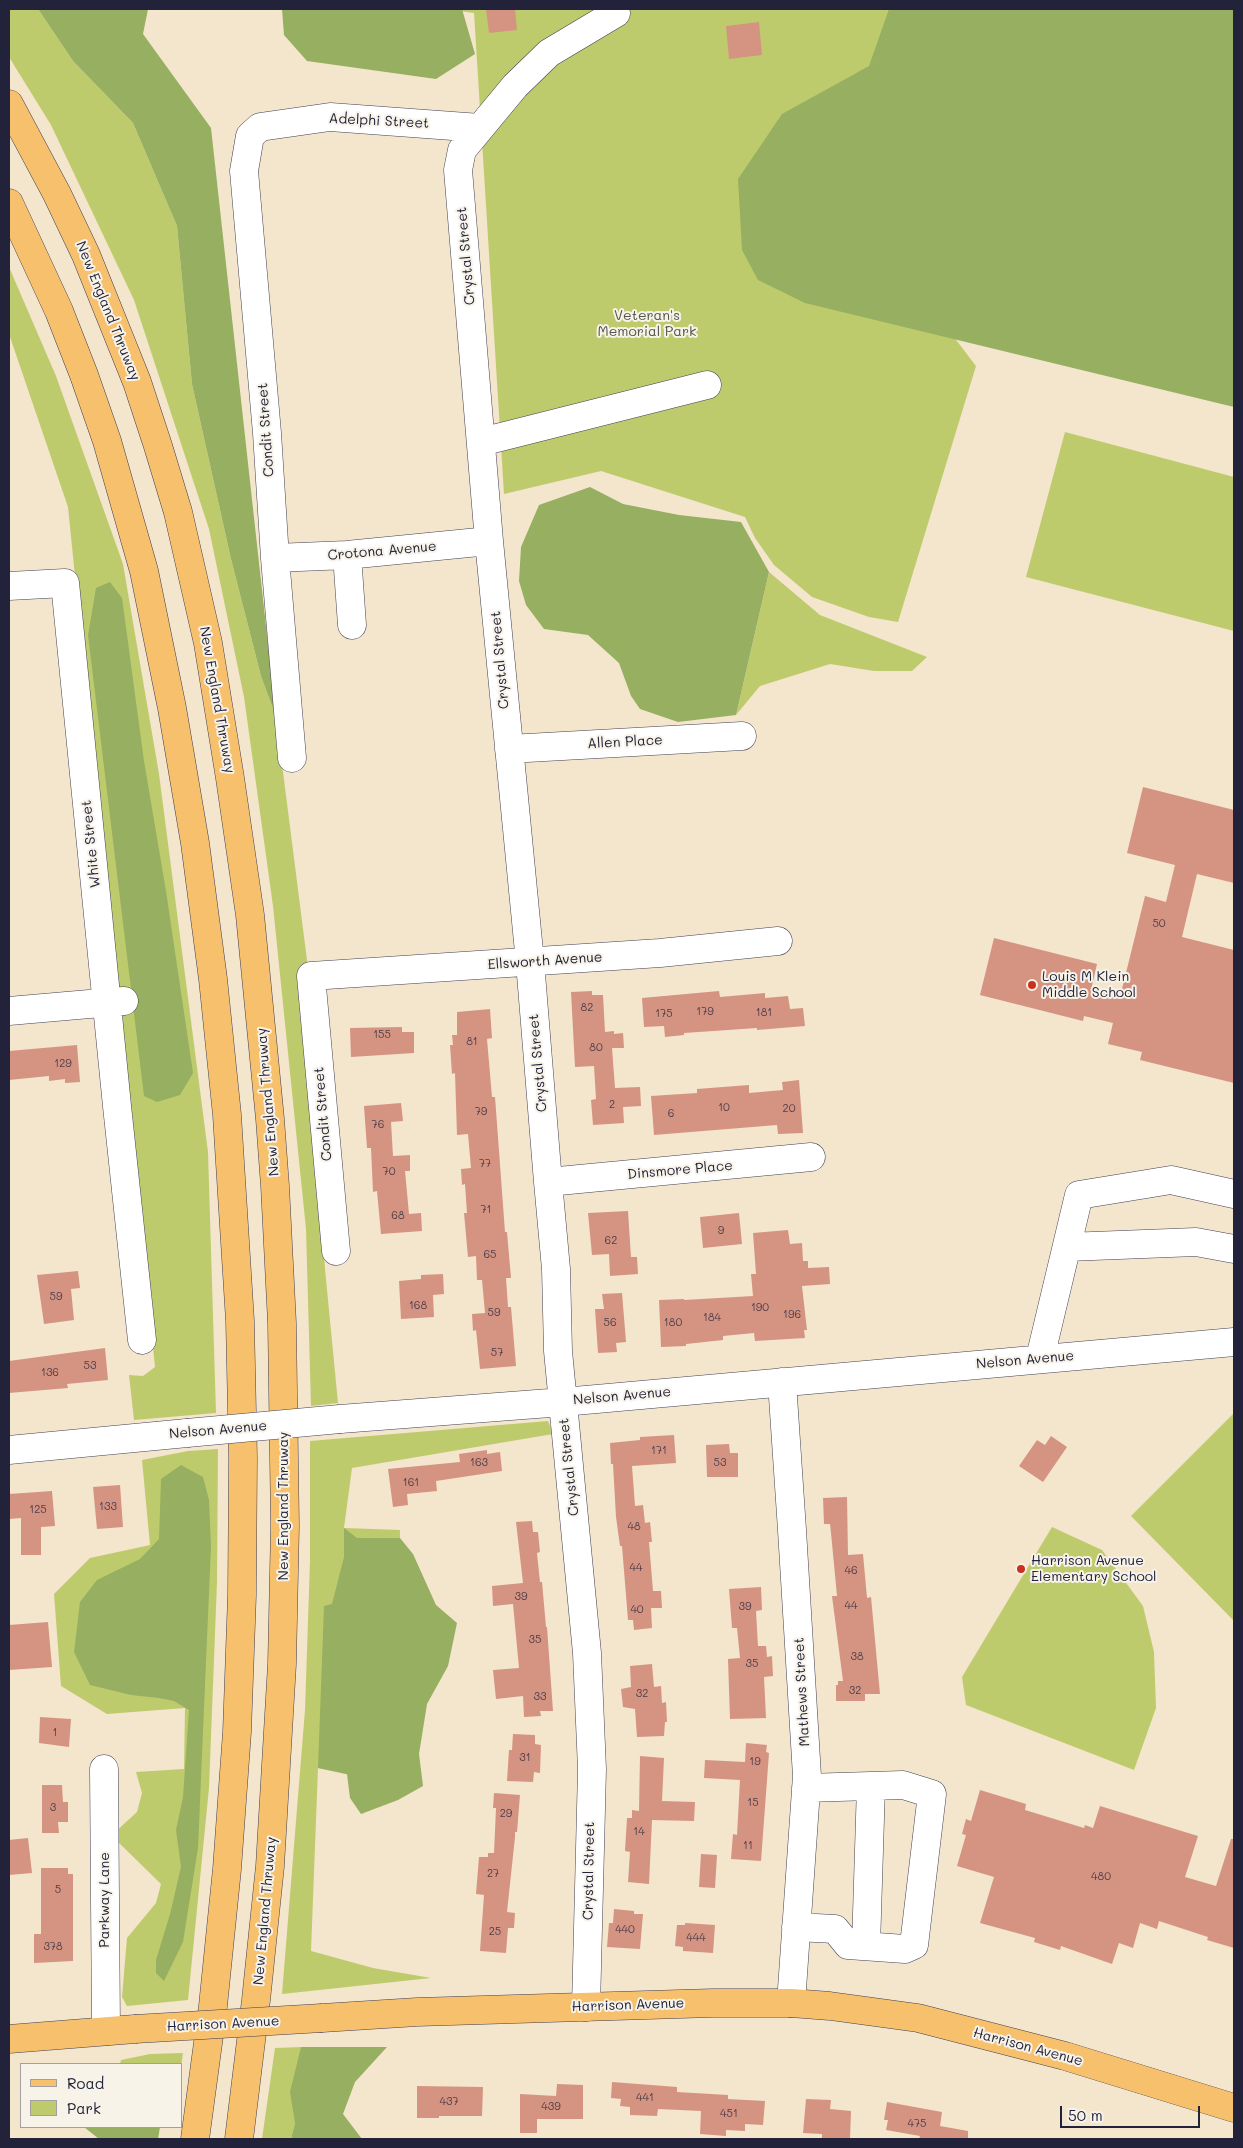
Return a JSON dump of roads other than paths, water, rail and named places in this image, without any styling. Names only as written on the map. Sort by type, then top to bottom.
[{"type":"main road","name":"New England Thruway","points":[[9,104],[57,194],[112,318],[137,382],[178,512],[208,643],[251,924],[270,1118],[276,1206],[282,1323],[284,1526],[282,1664],[270,1856],[256,2000],[239,2139]]},
{"type":"main road","points":[[9,203],[59,311],[84,375],[108,441],[144,571],[172,708],[195,843],[213,979],[226,1105],[240,1321],[243,1458],[242,1605],[237,1732],[228,1859],[213,2006],[195,2139]]},
{"type":"main road","name":"Harrison Avenue","points":[[9,2039],[106,2031],[417,2012],[713,2002],[791,2002],[918,2018],[1065,2056],[1234,2108]]},
{"type":"street","name":"Crystal Street","points":[[586,2007],[591,1750],[587,1653],[558,1351],[556,1269],[530,962],[489,541],[458,170],[462,150],[515,86],[549,54],[616,13]]},
{"type":"street","name":"Adelphi Street","points":[[279,123],[330,117],[480,128]]},
{"type":"street","name":"Condit Street","points":[[279,123],[260,127],[250,136],[244,171],[267,433],[274,558],[292,758]]},
{"type":"street","points":[[481,442],[707,384]]},
{"type":"street","name":"Crotona Avenue","points":[[274,558],[347,555],[489,541]]},
{"type":"street","points":[[347,555],[352,625]]},
{"type":"street","name":"White Street","points":[[9,586],[65,583],[115,1002],[116,1106],[142,1340]]},
{"type":"street","name":"Allen Place","points":[[509,749],[742,736]]},
{"type":"street","name":"Ellsworth Avenue","points":[[311,976],[660,953],[778,941]]},
{"type":"street","name":"Condit Street","points":[[311,976],[336,1251]]},
{"type":"street","points":[[9,1011],[115,1002]]},
{"type":"street","name":"Dinsmore Place","points":[[548,1182],[811,1157]]},
{"type":"street","points":[[1040,1358],[1079,1195],[1171,1180],[1234,1194]]},
{"type":"street","points":[[1067,1247],[1196,1242],[1234,1249]]},
{"type":"street","name":"Nelson Avenue","points":[[9,1450],[340,1419],[563,1402],[1234,1342]]},
{"type":"street","name":"Mathews Street","points":[[782,1382],[806,1788],[791,2002]]},
{"type":"street","name":"Parkway Lane","points":[[104,1769],[106,2031]]},
{"type":"street","points":[[796,1927],[835,1929],[848,1944],[905,1949],[914,1945],[932,1794],[903,1785],[806,1788]]},
{"type":"street","points":[[866,1946],[871,1786]]},
{"type":"place","name":"Louis M Klein Middle School","points":[[1032,985]]},
{"type":"place","name":"Harrison Avenue Elementary School","points":[[1021,1569]]},
{"type":"park label","name":"Veteran's Memorial Park","points":[[647,324]]}]
